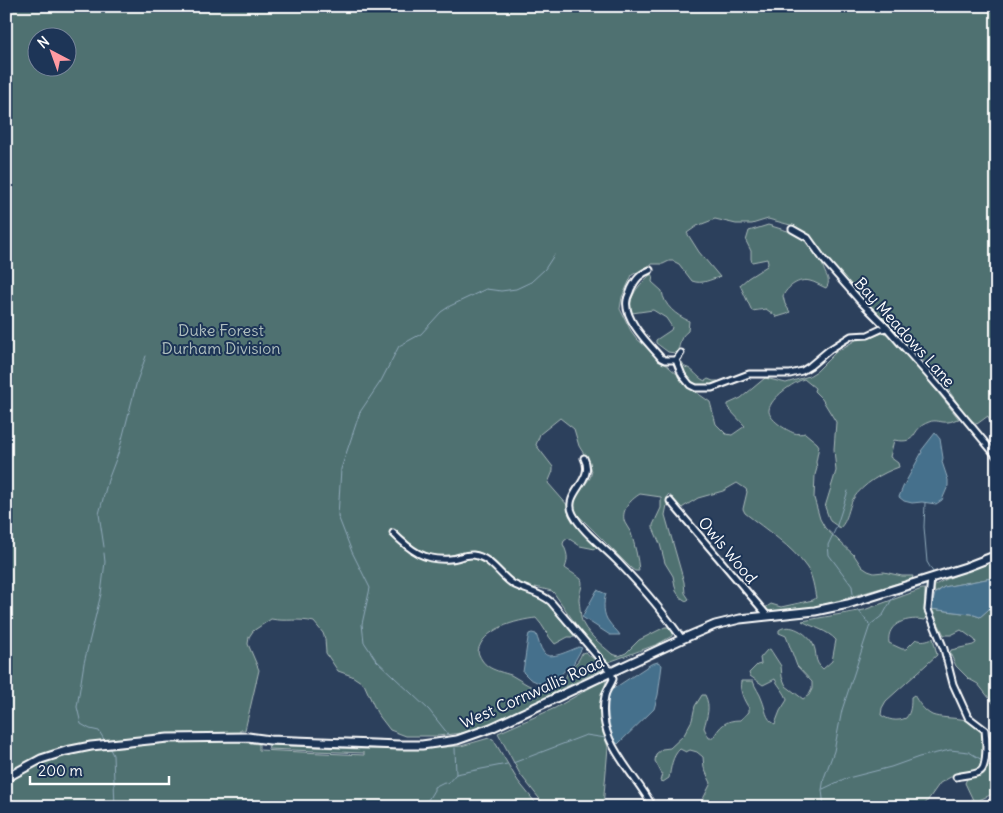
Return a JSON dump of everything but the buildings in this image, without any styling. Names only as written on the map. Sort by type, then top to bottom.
[{"type":"street","name":"Bay Meadows Lane","points":[[792,229],[808,238],[823,259],[940,387],[997,456]]},
{"type":"street","points":[[650,270],[640,274],[633,286],[627,301],[628,312],[638,331],[661,358],[676,360]]},
{"type":"street","points":[[676,360],[682,375],[690,385],[696,388],[712,388],[749,374],[790,374],[802,371],[851,336],[868,335],[887,328]]},
{"type":"street","points":[[676,360],[681,353]]},
{"type":"street","points":[[584,458],[588,465],[587,472],[573,496],[571,507],[578,522],[648,594],[682,639]]},
{"type":"street","name":"Owls Wood","points":[[670,501],[767,615]]},
{"type":"street","points":[[393,533],[407,547],[433,559],[452,559],[474,555],[482,557],[514,584],[542,595],[551,602],[611,672],[613,679],[604,700],[607,734],[612,746],[653,807]]},
{"type":"street","name":"West Cornwallis Road","points":[[6,778],[41,759],[66,751],[91,746],[168,738],[248,737],[270,740],[399,745],[457,740],[490,728],[682,639],[727,622],[767,615],[832,608],[931,578],[997,555]]},
{"type":"street","points":[[931,578],[928,610],[941,641],[954,684],[968,717],[985,730],[985,764],[983,770],[978,773],[956,777]]},
{"type":"green space","name":"Duke Forest Durham Division","points":[[6,6],[997,6],[997,424],[990,423],[988,416],[977,424],[967,417],[943,382],[919,356],[902,342],[806,234],[794,226],[768,219],[752,224],[736,224],[715,219],[697,226],[687,233],[699,252],[720,277],[696,282],[692,281],[679,264],[673,261],[663,264],[652,264],[632,275],[622,297],[620,309],[637,339],[690,388],[710,402],[716,424],[726,434],[732,435],[745,426],[728,408],[728,404],[741,398],[765,378],[786,383],[809,376],[817,371],[836,352],[859,338],[869,338],[883,333],[887,334],[907,354],[959,419],[949,422],[929,422],[919,428],[908,440],[894,440],[890,457],[898,463],[899,467],[886,472],[867,484],[857,494],[840,528],[830,521],[825,507],[836,471],[834,449],[836,422],[822,399],[814,391],[815,388],[804,379],[794,383],[778,396],[770,405],[769,413],[782,427],[794,433],[805,433],[819,446],[814,498],[820,519],[825,528],[868,571],[913,576],[912,579],[809,609],[767,611],[765,608],[771,604],[781,607],[813,600],[816,598],[813,583],[811,575],[801,560],[745,513],[743,509],[747,492],[746,489],[737,483],[723,491],[698,498],[680,509],[669,494],[667,496],[665,515],[684,582],[685,593],[689,599],[686,601],[676,591],[673,576],[665,563],[653,528],[661,508],[661,497],[640,494],[633,499],[625,510],[624,519],[631,533],[639,571],[632,569],[577,514],[573,504],[577,495],[590,478],[592,471],[579,446],[574,429],[560,418],[540,434],[536,445],[553,467],[548,483],[569,507],[571,517],[598,546],[595,549],[580,546],[568,538],[563,544],[567,556],[565,568],[582,581],[579,599],[583,623],[589,633],[612,654],[619,656],[626,653],[639,640],[665,627],[668,627],[673,632],[672,636],[658,644],[606,663],[598,656],[554,593],[535,587],[575,637],[568,637],[555,644],[536,618],[519,621],[501,627],[486,637],[478,652],[483,662],[491,668],[538,688],[553,687],[562,683],[570,669],[579,660],[582,653],[585,652],[604,667],[563,688],[543,701],[469,732],[438,736],[406,736],[390,730],[377,713],[364,684],[352,676],[338,671],[326,653],[323,633],[314,622],[271,619],[253,631],[249,637],[248,644],[259,670],[245,730],[240,730],[240,742],[259,744],[259,750],[364,755],[364,753],[268,749],[269,745],[411,749],[461,746],[489,738],[493,739],[518,781],[539,807],[6,807]]},
{"type":"green space","points":[[768,225],[801,235],[823,263],[828,279],[826,288],[806,280],[794,284],[787,289],[783,296],[790,312],[777,317],[766,309],[752,311],[740,285],[767,266],[767,259],[752,262],[751,251],[746,241],[749,231]]},
{"type":"green space","points":[[650,275],[653,275],[652,282],[662,291],[668,306],[675,313],[689,321],[688,331],[682,337],[679,348],[675,353],[668,352],[656,343],[656,340],[671,330],[672,327],[666,318],[653,310],[632,313],[632,297],[638,287]]},
{"type":"green space","points":[[682,362],[685,367],[691,369],[705,381],[708,379],[718,381],[720,384],[707,386],[695,383],[683,370]]},
{"type":"green space","points":[[997,560],[997,577],[944,587],[935,593],[935,585]]},
{"type":"green space","points":[[925,589],[924,611],[927,617],[925,620],[906,620],[895,626],[891,630],[889,643],[906,649],[916,639],[922,641],[933,638],[937,655],[886,701],[881,715],[893,720],[906,718],[910,711],[911,697],[914,695],[924,709],[932,715],[962,719],[976,724],[983,737],[983,765],[992,767],[997,765],[997,792],[977,801],[973,800],[965,783],[970,772],[956,774],[940,783],[923,807],[699,807],[711,783],[704,768],[703,757],[697,752],[690,750],[686,752],[680,749],[671,766],[669,778],[663,782],[660,781],[662,774],[655,761],[656,754],[662,749],[670,748],[684,735],[692,720],[695,706],[702,695],[705,695],[708,704],[704,728],[709,738],[713,738],[724,724],[740,720],[749,712],[741,692],[741,681],[753,681],[768,717],[775,724],[787,700],[785,695],[775,679],[763,685],[750,676],[749,673],[757,665],[761,664],[760,658],[767,650],[770,649],[781,666],[782,677],[786,686],[803,699],[809,695],[812,689],[812,682],[797,666],[786,636],[779,633],[779,630],[788,627],[793,628],[807,636],[813,644],[818,663],[823,669],[832,661],[836,640],[824,631],[802,621],[864,610]]},
{"type":"green space","points":[[997,602],[997,708],[978,684],[969,679],[956,666],[950,653],[951,650],[973,645],[976,643],[975,640],[961,630],[951,635],[944,635],[931,609],[971,614],[980,617]]},
{"type":"green space","points":[[607,678],[599,707],[603,733],[608,747],[603,807],[546,807],[520,774],[498,733],[555,708]]},
{"type":"green space","points":[[991,731],[997,732],[997,752],[989,753]]},
{"type":"water","points":[[935,433],[940,439],[942,462],[948,480],[948,486],[942,500],[936,504],[904,501],[899,497],[903,487],[921,451]]},
{"type":"water","points":[[997,577],[997,602],[980,617],[971,614],[931,609],[935,594],[944,587]]},
{"type":"water","points":[[597,590],[606,594],[604,605],[607,619],[620,635],[610,635],[582,617]]},
{"type":"water","points":[[529,634],[536,634],[541,649],[547,655],[551,656],[579,647],[582,648],[572,666],[565,670],[552,685],[546,686],[530,679],[523,672],[528,638]]},
{"type":"water","points":[[658,662],[662,665],[654,709],[618,744],[610,727],[608,703],[610,691],[651,664]]},
{"type":"waterway","points":[[448,734],[429,710],[376,660],[364,642],[362,624],[370,588],[352,552],[338,516],[341,469],[360,412],[381,381],[399,346],[421,334],[441,312],[450,306],[486,289],[501,291],[516,289],[531,282],[545,269],[554,255]]},
{"type":"waterway","points":[[104,547],[99,514],[146,356]]},
{"type":"waterway","points":[[848,491],[836,528],[828,545],[829,555],[852,586],[853,594]]},
{"type":"waterway","points":[[925,503],[924,527],[927,562],[933,572]]},
{"type":"waterway","points":[[104,553],[105,562],[101,594],[84,663],[77,707],[81,724],[99,731],[105,741]]},
{"type":"waterway","points":[[824,807],[822,790],[824,778],[834,751],[842,710],[870,625],[883,615],[892,599],[899,594],[927,585]]},
{"type":"waterway","points":[[859,611],[869,624]]},
{"type":"waterway","points":[[513,763],[586,735],[606,738]]},
{"type":"waterway","points":[[455,748],[456,774]]},
{"type":"waterway","points":[[110,749],[113,755],[115,807]]},
{"type":"waterway","points":[[823,789],[844,779],[950,750],[969,752],[982,760]]},
{"type":"waterway","points":[[986,762],[997,759]]},
{"type":"waterway","points":[[418,807],[423,801],[428,800],[434,787],[444,782],[448,783],[456,774],[507,764]]}]
